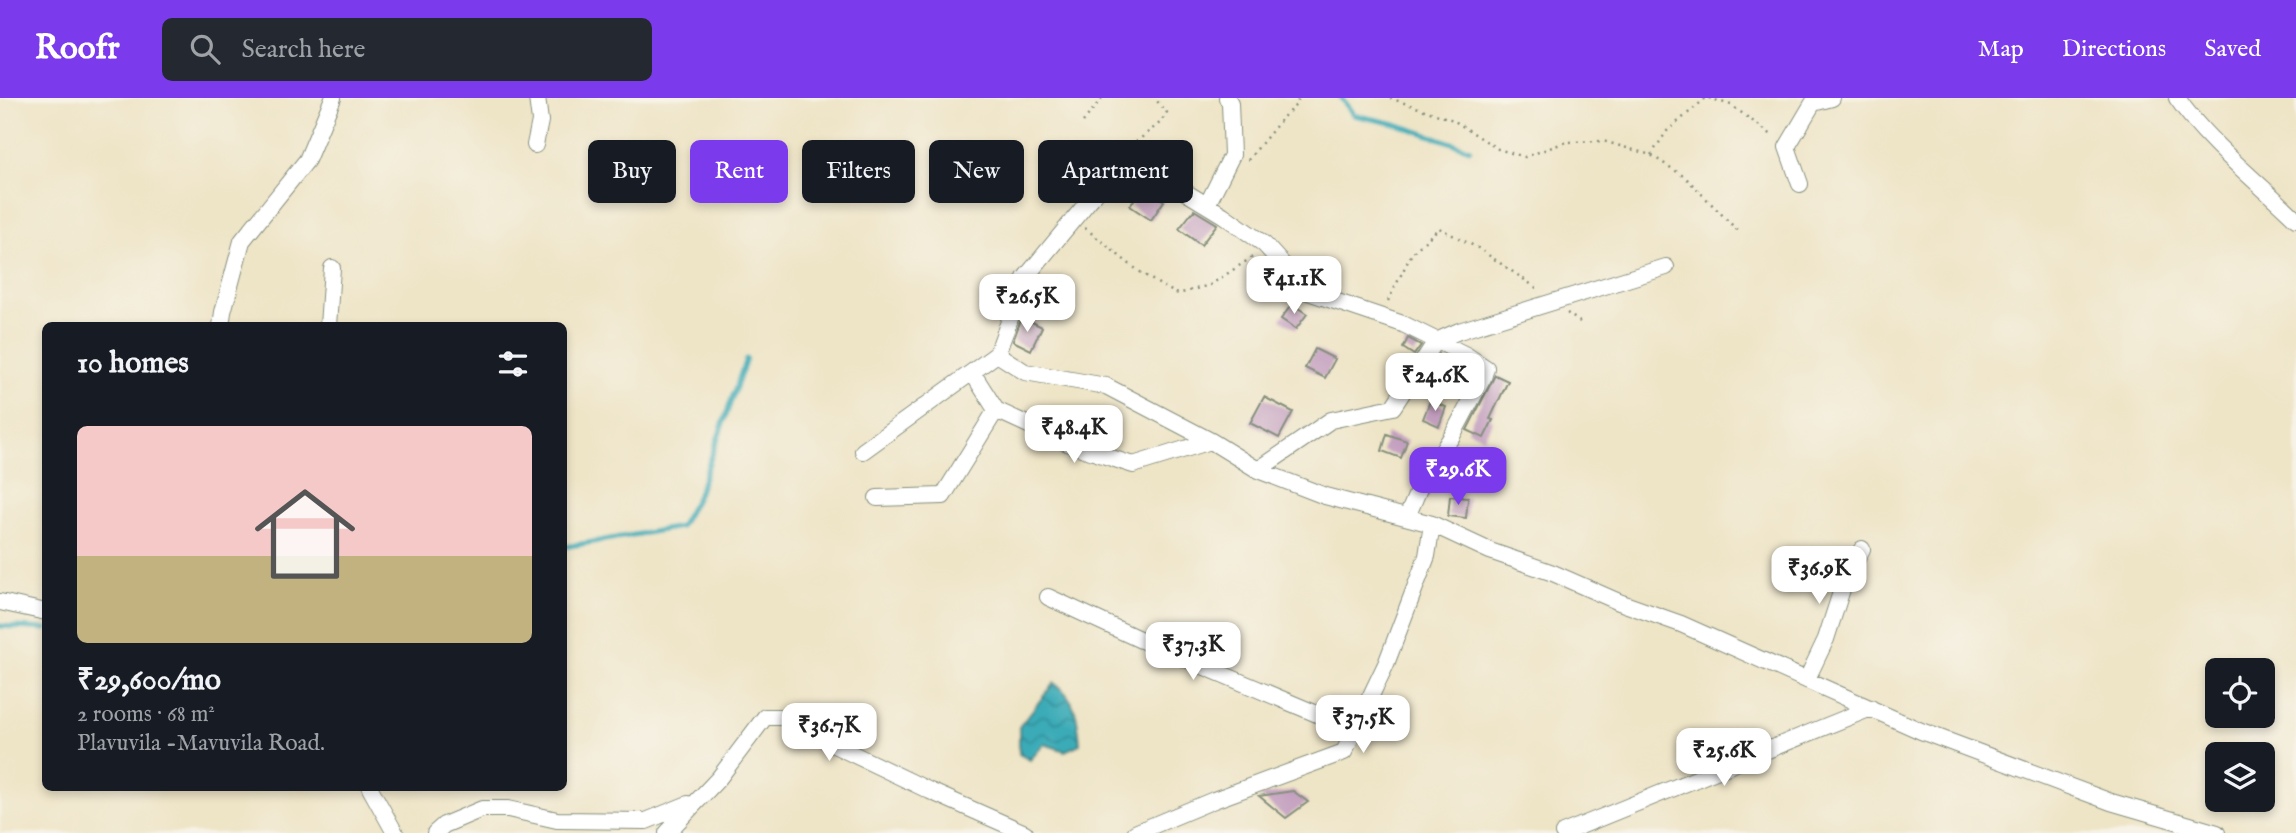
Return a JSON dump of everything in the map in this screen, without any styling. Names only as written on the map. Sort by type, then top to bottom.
[{"type":"street","points":[[222,322],[242,241],[307,160],[333,98]]},
{"type":"street","points":[[535,145],[540,121],[537,98]]},
{"type":"street","points":[[1206,205],[1232,155],[1230,103],[1227,98]]},
{"type":"street","points":[[1800,184],[1787,147],[1813,103],[1832,98]]},
{"type":"street","points":[[2177,98],[2186,112],[2217,145],[2296,219]]},
{"type":"street","points":[[1193,197],[1268,247],[1308,292],[1403,324],[1466,355],[1487,370],[1452,436],[1421,484],[1407,517]]},
{"type":"street","points":[[863,451],[997,354],[1025,278],[1089,203]]},
{"type":"street","points":[[1258,470],[1331,420],[1393,407],[1436,341],[1459,331],[1666,267]]},
{"type":"street","points":[[328,322],[332,268]]},
{"type":"street","points":[[997,354],[1025,373],[1105,386],[1211,441],[1258,470],[1325,496],[1432,524],[1490,551],[1681,624],[1921,731],[2174,827],[2217,833]]},
{"type":"street","points":[[972,372],[996,410],[1072,445],[1133,465],[1211,441]]},
{"type":"street","points":[[877,498],[943,496],[996,410]]},
{"type":"street","points":[[1135,833],[1214,800],[1344,752],[1385,664],[1427,556],[1432,524]]},
{"type":"street","points":[[1807,679],[1826,639],[1843,586],[1862,548]]},
{"type":"street","points":[[1048,597],[1141,640],[1355,730]]},
{"type":"street","points":[[0,602],[42,611]]},
{"type":"street","points":[[1563,833],[1871,708]]},
{"type":"street","points":[[667,833],[719,778],[765,718],[792,717],[834,745],[929,792],[1025,833]]},
{"type":"street","points":[[372,791],[395,833]]},
{"type":"street","points":[[435,833],[444,825],[482,809],[508,809],[557,820],[646,827],[699,799]]},
{"type":"path","points":[[1083,122],[1102,98]]},
{"type":"path","points":[[1139,140],[1161,122],[1167,112],[1154,98]]},
{"type":"path","points":[[1225,170],[1235,168],[1248,160],[1300,98]]},
{"type":"path","points":[[1390,98],[1453,120],[1498,149],[1525,157],[1566,142],[1603,141],[1651,155],[1685,177],[1739,232]]},
{"type":"path","points":[[1651,155],[1667,131],[1707,98],[1731,105],[1787,147]]},
{"type":"path","points":[[1075,220],[1126,263],[1178,294],[1210,285],[1268,247]]},
{"type":"path","points":[[1381,316],[1412,253],[1439,228],[1478,248],[1522,277],[1580,322]]},
{"type":"water","points":[[1054,683],[1067,695],[1074,709],[1080,744],[1065,751],[1044,744],[1030,760],[1019,754],[1019,727]]},
{"type":"building","points":[[1132,203],[1163,203],[1151,220],[1130,206]]},
{"type":"building","points":[[1194,210],[1217,224],[1201,245],[1179,229]]},
{"type":"building","points":[[1292,304],[1307,314],[1296,329],[1281,319]]},
{"type":"building","points":[[1022,317],[1042,327],[1031,350],[1013,341]]},
{"type":"building","points":[[1408,338],[1421,345],[1414,355],[1403,348]]},
{"type":"building","points":[[1315,349],[1335,359],[1325,378],[1305,368]]},
{"type":"building","points":[[1438,357],[1454,367],[1442,386],[1426,376]]},
{"type":"building","points":[[1495,375],[1508,381],[1484,438],[1467,430]]},
{"type":"building","points":[[1264,397],[1293,412],[1279,438],[1250,423]]},
{"type":"building","points":[[1430,401],[1446,407],[1439,426],[1423,419]]},
{"type":"building","points":[[1387,434],[1407,441],[1401,458],[1382,451]]},
{"type":"building","points":[[1450,496],[1468,498],[1466,518],[1448,516]]},
{"type":"building","points":[[1293,791],[1308,802],[1286,818],[1259,796]]},
{"type":"waterway","points":[[1341,98],[1354,115],[1396,124],[1470,149]]},
{"type":"waterway","points":[[567,546],[680,527],[697,497],[746,359]]},
{"type":"waterway","points":[[0,626],[42,629]]}]
